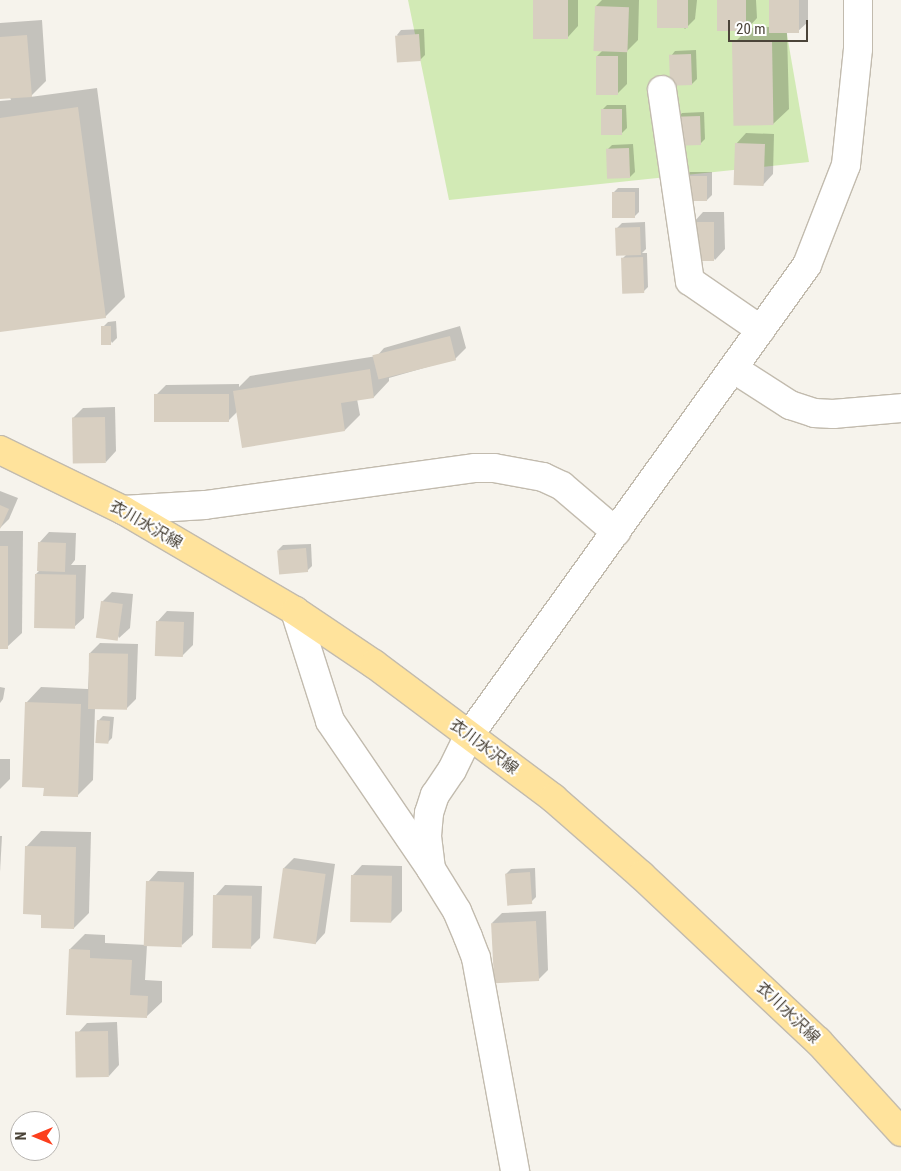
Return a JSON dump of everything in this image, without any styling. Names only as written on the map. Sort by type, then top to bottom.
[{"type":"main road","name":"衣川水沢線","points":[[0,450],[123,510],[295,611],[374,664],[553,798],[642,875],[818,1041],[901,1132]]},
{"type":"street","points":[[430,868],[429,813],[435,795],[452,770],[468,736],[734,369],[807,264],[846,165],[858,49],[858,0]]},
{"type":"street","points":[[662,90],[690,281],[761,330]]},
{"type":"street","points":[[734,369],[790,405],[814,413],[832,414],[901,408]]},
{"type":"street","points":[[123,510],[206,505],[475,468],[494,468],[544,477],[562,486],[616,532]]},
{"type":"street","points":[[295,611],[330,721],[457,911],[476,958],[515,1171]]},
{"type":"green space","points":[[408,0],[781,0],[809,162],[449,200]]},
{"type":"building","points":[[533,0],[568,0],[568,39],[533,39]]},
{"type":"building","points":[[657,0],[688,0],[688,28],[657,28]]},
{"type":"building","points":[[717,0],[746,0],[746,31],[717,31]]},
{"type":"building","points":[[769,0],[799,0],[799,33],[769,33]]},
{"type":"building","points":[[595,6],[629,7],[627,52],[593,51]]},
{"type":"building","points":[[419,34],[421,61],[397,63],[395,36]]},
{"type":"building","points":[[27,35],[32,97],[0,99],[0,37]]},
{"type":"building","points":[[772,41],[773,125],[733,126],[732,42]]},
{"type":"building","points":[[691,54],[692,85],[670,86],[669,55]]},
{"type":"building","points":[[596,56],[618,56],[618,95],[596,95]]},
{"type":"building","points":[[78,107],[106,318],[0,332],[0,118]]},
{"type":"building","points":[[601,109],[622,109],[622,135],[601,135]]},
{"type":"building","points":[[700,116],[701,145],[677,146],[676,117]]},
{"type":"building","points":[[735,143],[765,144],[764,186],[734,185]]},
{"type":"building","points":[[629,148],[630,178],[607,179],[606,149]]},
{"type":"building","points":[[683,176],[707,176],[707,201],[683,201]]},
{"type":"building","points":[[612,192],[635,192],[635,218],[612,218]]},
{"type":"building","points":[[691,222],[714,222],[714,261],[691,261]]},
{"type":"building","points":[[640,227],[641,255],[616,256],[615,228]]},
{"type":"building","points":[[643,257],[644,293],[622,294],[621,258]]},
{"type":"building","points":[[101,326],[111,326],[111,345],[101,345]]},
{"type":"building","points":[[450,336],[456,360],[378,380],[372,355]]},
{"type":"building","points":[[370,369],[374,398],[341,403],[345,431],[242,448],[233,391]]},
{"type":"building","points":[[154,394],[229,394],[229,422],[154,422]]},
{"type":"building","points":[[105,417],[106,463],[73,464],[72,418]]},
{"type":"building","points":[[0,505],[9,509],[0,529]]},
{"type":"building","points":[[38,542],[66,543],[65,572],[37,571]]},
{"type":"building","points":[[0,546],[8,546],[8,649],[0,649]]},
{"type":"building","points":[[306,548],[308,572],[279,574],[277,551]]},
{"type":"building","points":[[35,574],[76,575],[75,629],[34,628]]},
{"type":"building","points":[[101,601],[123,604],[118,641],[96,638]]},
{"type":"building","points":[[156,621],[184,622],[183,657],[155,656]]},
{"type":"building","points":[[89,653],[128,654],[127,710],[88,709]]},
{"type":"building","points":[[25,702],[81,704],[78,797],[43,796],[44,788],[22,787]]},
{"type":"building","points":[[97,720],[110,721],[108,744],[95,743]]},
{"type":"building","points":[[25,846],[76,847],[74,929],[41,928],[41,915],[23,914]]},
{"type":"building","points":[[283,868],[326,874],[316,944],[273,938]]},
{"type":"building","points":[[530,872],[532,904],[507,906],[505,874]]},
{"type":"building","points":[[351,875],[392,876],[391,923],[350,922]]},
{"type":"building","points":[[146,881],[184,882],[182,947],[144,946]]},
{"type":"building","points":[[213,895],[252,896],[251,949],[212,948]]},
{"type":"building","points":[[536,921],[539,981],[494,983],[491,923]]},
{"type":"building","points":[[69,949],[90,950],[90,958],[132,960],[130,995],[148,996],[147,1018],[66,1015]]},
{"type":"building","points":[[108,1031],[109,1077],[76,1078],[75,1032]]}]
